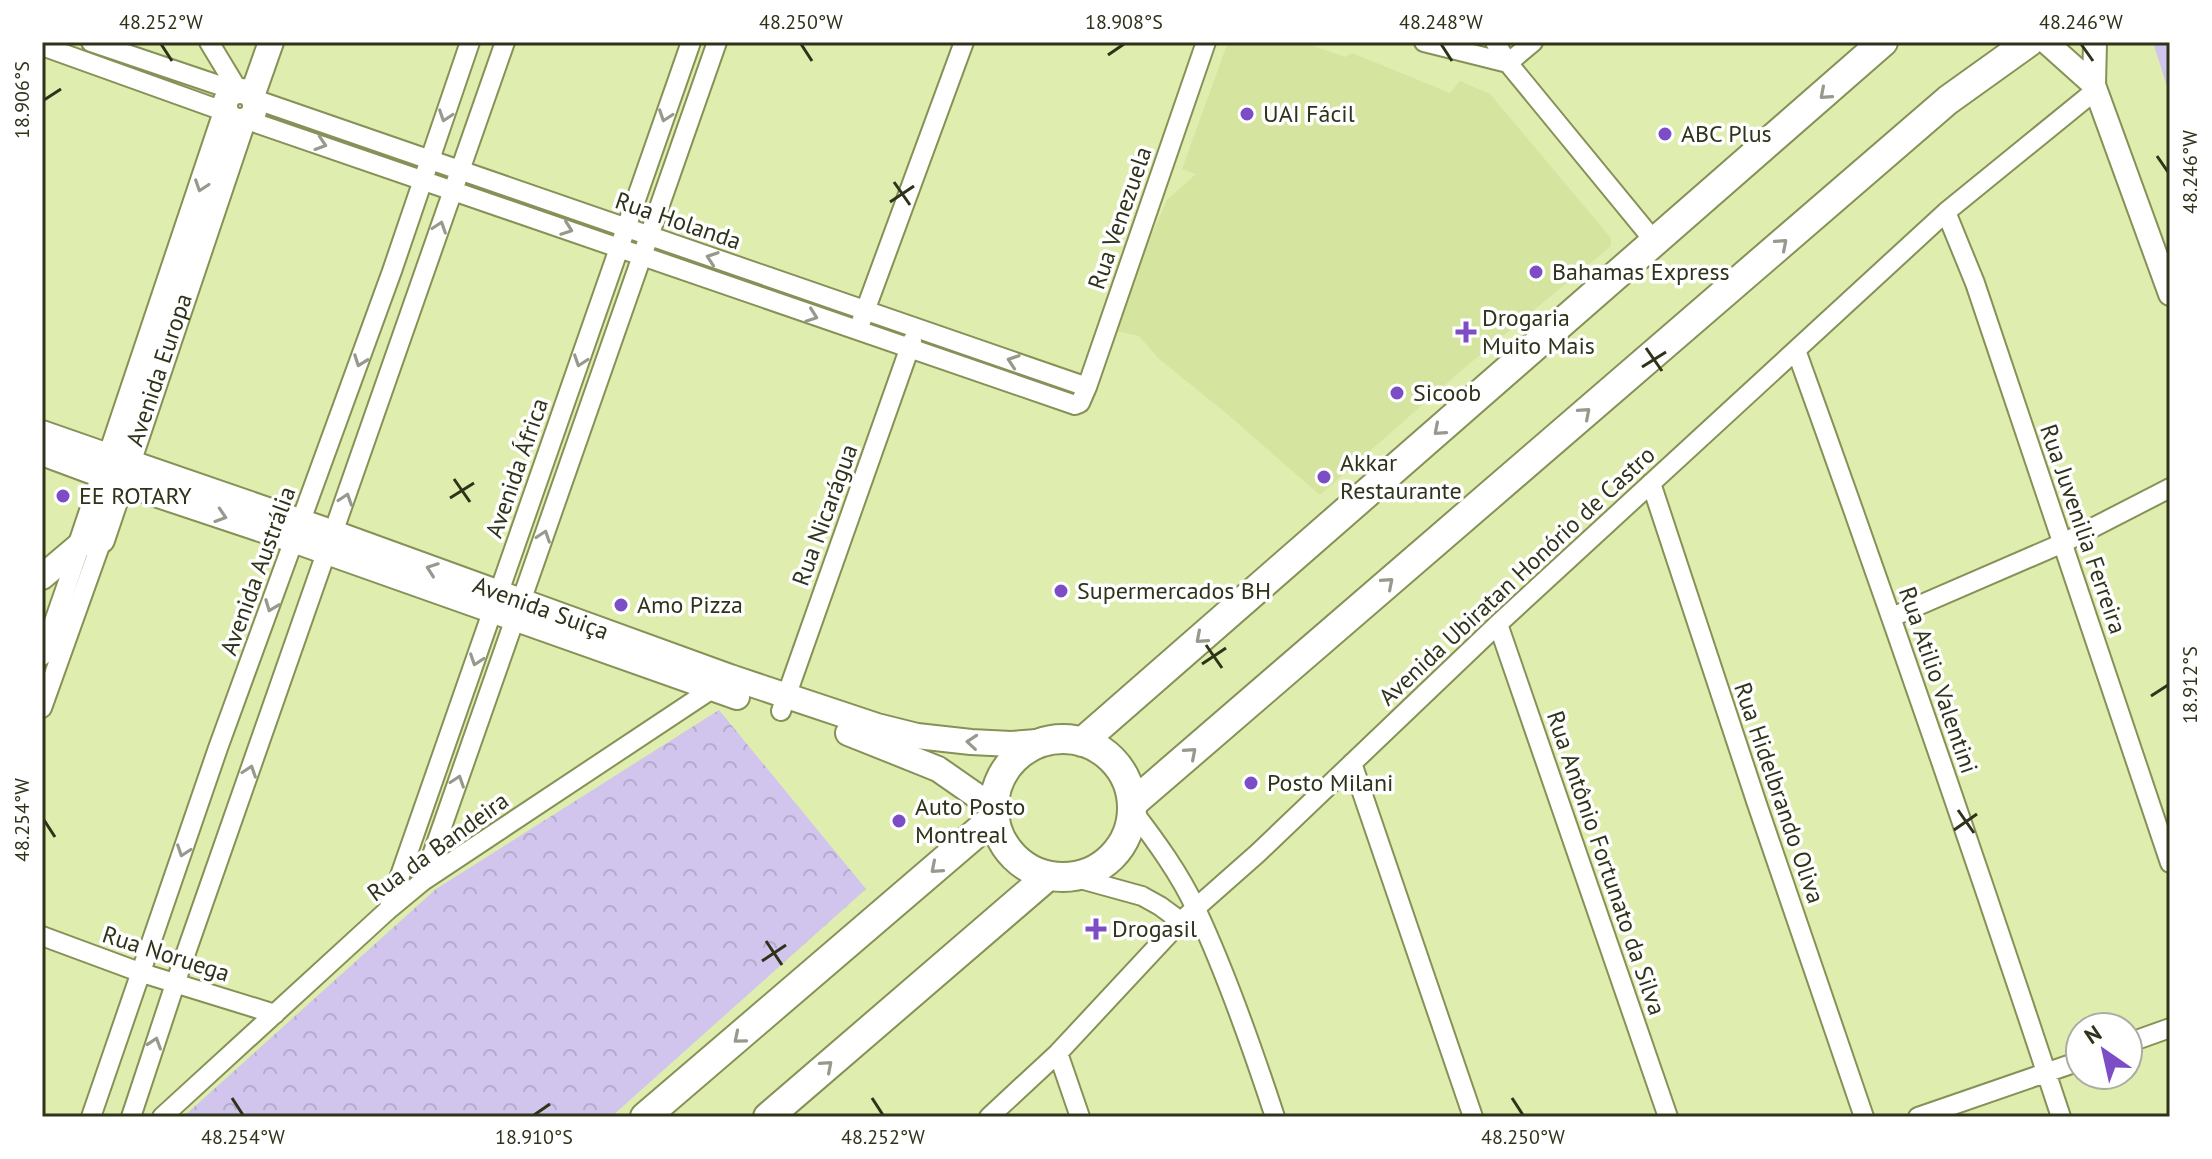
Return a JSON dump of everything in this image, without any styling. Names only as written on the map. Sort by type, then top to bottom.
[{"type":"main road","name":"Avenida Europa","points":[[92,542],[240,103],[257,42]]},
{"type":"main road","name":"Avenida Europa","points":[[240,103],[271,42]]},
{"type":"main road","points":[[1082,742],[1883,42]]},
{"type":"main road","points":[[1132,807],[1948,100],[2029,42]]},
{"type":"main road","name":"Avenida Suiça","points":[[116,470],[783,704],[938,769],[994,813]]},
{"type":"main road","points":[[42,577],[92,542]]},
{"type":"main road","name":"Avenida Suiça","points":[[783,704],[917,736],[1011,744],[1050,741]]},
{"type":"main road","points":[[768,1117],[1061,876],[1105,864],[1119,849],[1128,832],[1132,807],[1129,787],[1117,765],[1098,748],[1082,742],[1050,741],[1032,747],[1016,758],[997,790],[994,813],[1000,837],[1012,855],[1028,868],[1061,876]]},
{"type":"main road","points":[[645,1117],[994,813]]},
{"type":"street","name":"Rua Holanda","points":[[91,42],[240,103],[427,170],[648,235],[1087,387]]},
{"type":"street","points":[[209,42],[240,103]]},
{"type":"street","name":"Avenida Austrália","points":[[91,1117],[218,748],[392,271],[470,42]]},
{"type":"street","points":[[131,1117],[505,42]]},
{"type":"street","name":"Avenida África","points":[[423,881],[506,606],[537,484],[691,42]]},
{"type":"street","name":"Avenida África","points":[[388,910],[506,606],[560,490],[717,42]]},
{"type":"street","points":[[858,332],[964,42]]},
{"type":"street","name":"Rua Venezuela","points":[[1075,405],[1080,403],[1087,387],[1206,42]]},
{"type":"street","points":[[1424,42],[1508,63]]},
{"type":"street","points":[[1495,42],[1508,63],[1655,242]]},
{"type":"street","points":[[1508,63],[1533,42]]},
{"type":"street","points":[[2046,42],[2095,88]]},
{"type":"street","points":[[2095,42],[2095,88],[2170,294]]},
{"type":"street","name":"Rua Holanda","points":[[45,49],[240,103]]},
{"type":"street","name":"Avenida Ubiratan Honório de Castro","points":[[989,1117],[1058,1053],[1195,907],[1258,853],[1498,624],[1946,212],[2095,88]]},
{"type":"street","name":"Rua Holanda","points":[[457,180],[619,248],[1075,405]]},
{"type":"street","name":"Rua Juvenilia Ferreira","points":[[1946,212],[1975,283],[2170,863]]},
{"type":"street","points":[[392,271],[423,279]]},
{"type":"street","name":"Rua Nicarágua","points":[[783,704],[916,328]]},
{"type":"street","name":"Rua Atilio Valentini","points":[[1796,350],[1892,617],[2061,1117]]},
{"type":"street","name":"Avenida Suiça","points":[[42,432],[116,470]]},
{"type":"street","name":"Avenida Suiça","points":[[42,454],[116,470]]},
{"type":"street","name":"Rua Hidelbrando Oliva","points":[[1651,483],[1864,1117]]},
{"type":"street","points":[[537,484],[560,490]]},
{"type":"street","points":[[1892,617],[2063,543],[2170,488]]},
{"type":"street","name":"Avenida Europa","points":[[42,656],[92,542]]},
{"type":"street","name":"Avenida Europa","points":[[42,708],[92,542]]},
{"type":"street","name":"Rua Antônio Fortunato da Silva","points":[[1498,624],[1668,1117]]},
{"type":"street","name":"Rua da Bandeira","points":[[162,1117],[423,881],[721,683]]},
{"type":"street","points":[[1352,763],[1473,1117]]},
{"type":"street","points":[[1132,807],[1195,907],[1236,1005],[1275,1117]]},
{"type":"street","points":[[1061,876],[1142,896],[1208,939]]},
{"type":"street","name":"Rua Noruega","points":[[42,936],[142,973],[275,1014]]},
{"type":"street","points":[[2144,1037],[2170,1028]]},
{"type":"street","points":[[1058,1053],[1080,1117]]},
{"type":"street","points":[[1918,1117],[2064,1067]]},
{"type":"shaded area","points":[[1228,42],[1302,42],[1345,57],[1352,53],[1450,93],[1460,81],[1490,94],[1611,238],[1611,246],[1463,369],[1320,495],[1158,358],[1139,336],[1117,331],[1148,243],[1167,200],[1196,174],[1182,169]]},
{"type":"green space","points":[[2153,42],[2170,42],[2170,96]]},
{"type":"green space","points":[[719,710],[866,889],[611,1117],[183,1117],[436,889]]},
{"type":"place","name":"UAI Fácil","points":[[1247,114]]},
{"type":"place","name":"ABC Plus","points":[[1665,134]]},
{"type":"place","name":"Bahamas Express","points":[[1536,272]]},
{"type":"place","name":"Drogaria Muito Mais","points":[[1466,332]]},
{"type":"place","name":"Sicoob","points":[[1397,393]]},
{"type":"place","name":"Akkar Restaurante","points":[[1324,477]]},
{"type":"place","name":"EE ROTARY","points":[[63,496]]},
{"type":"place","name":"Supermercados BH","points":[[1061,591]]},
{"type":"place","name":"Amo Pizza","points":[[621,605]]},
{"type":"place","name":"Posto Milani","points":[[1251,783]]},
{"type":"place","name":"Auto Posto Montreal","points":[[899,821]]},
{"type":"place","name":"Drogasil","points":[[1096,929]]}]
